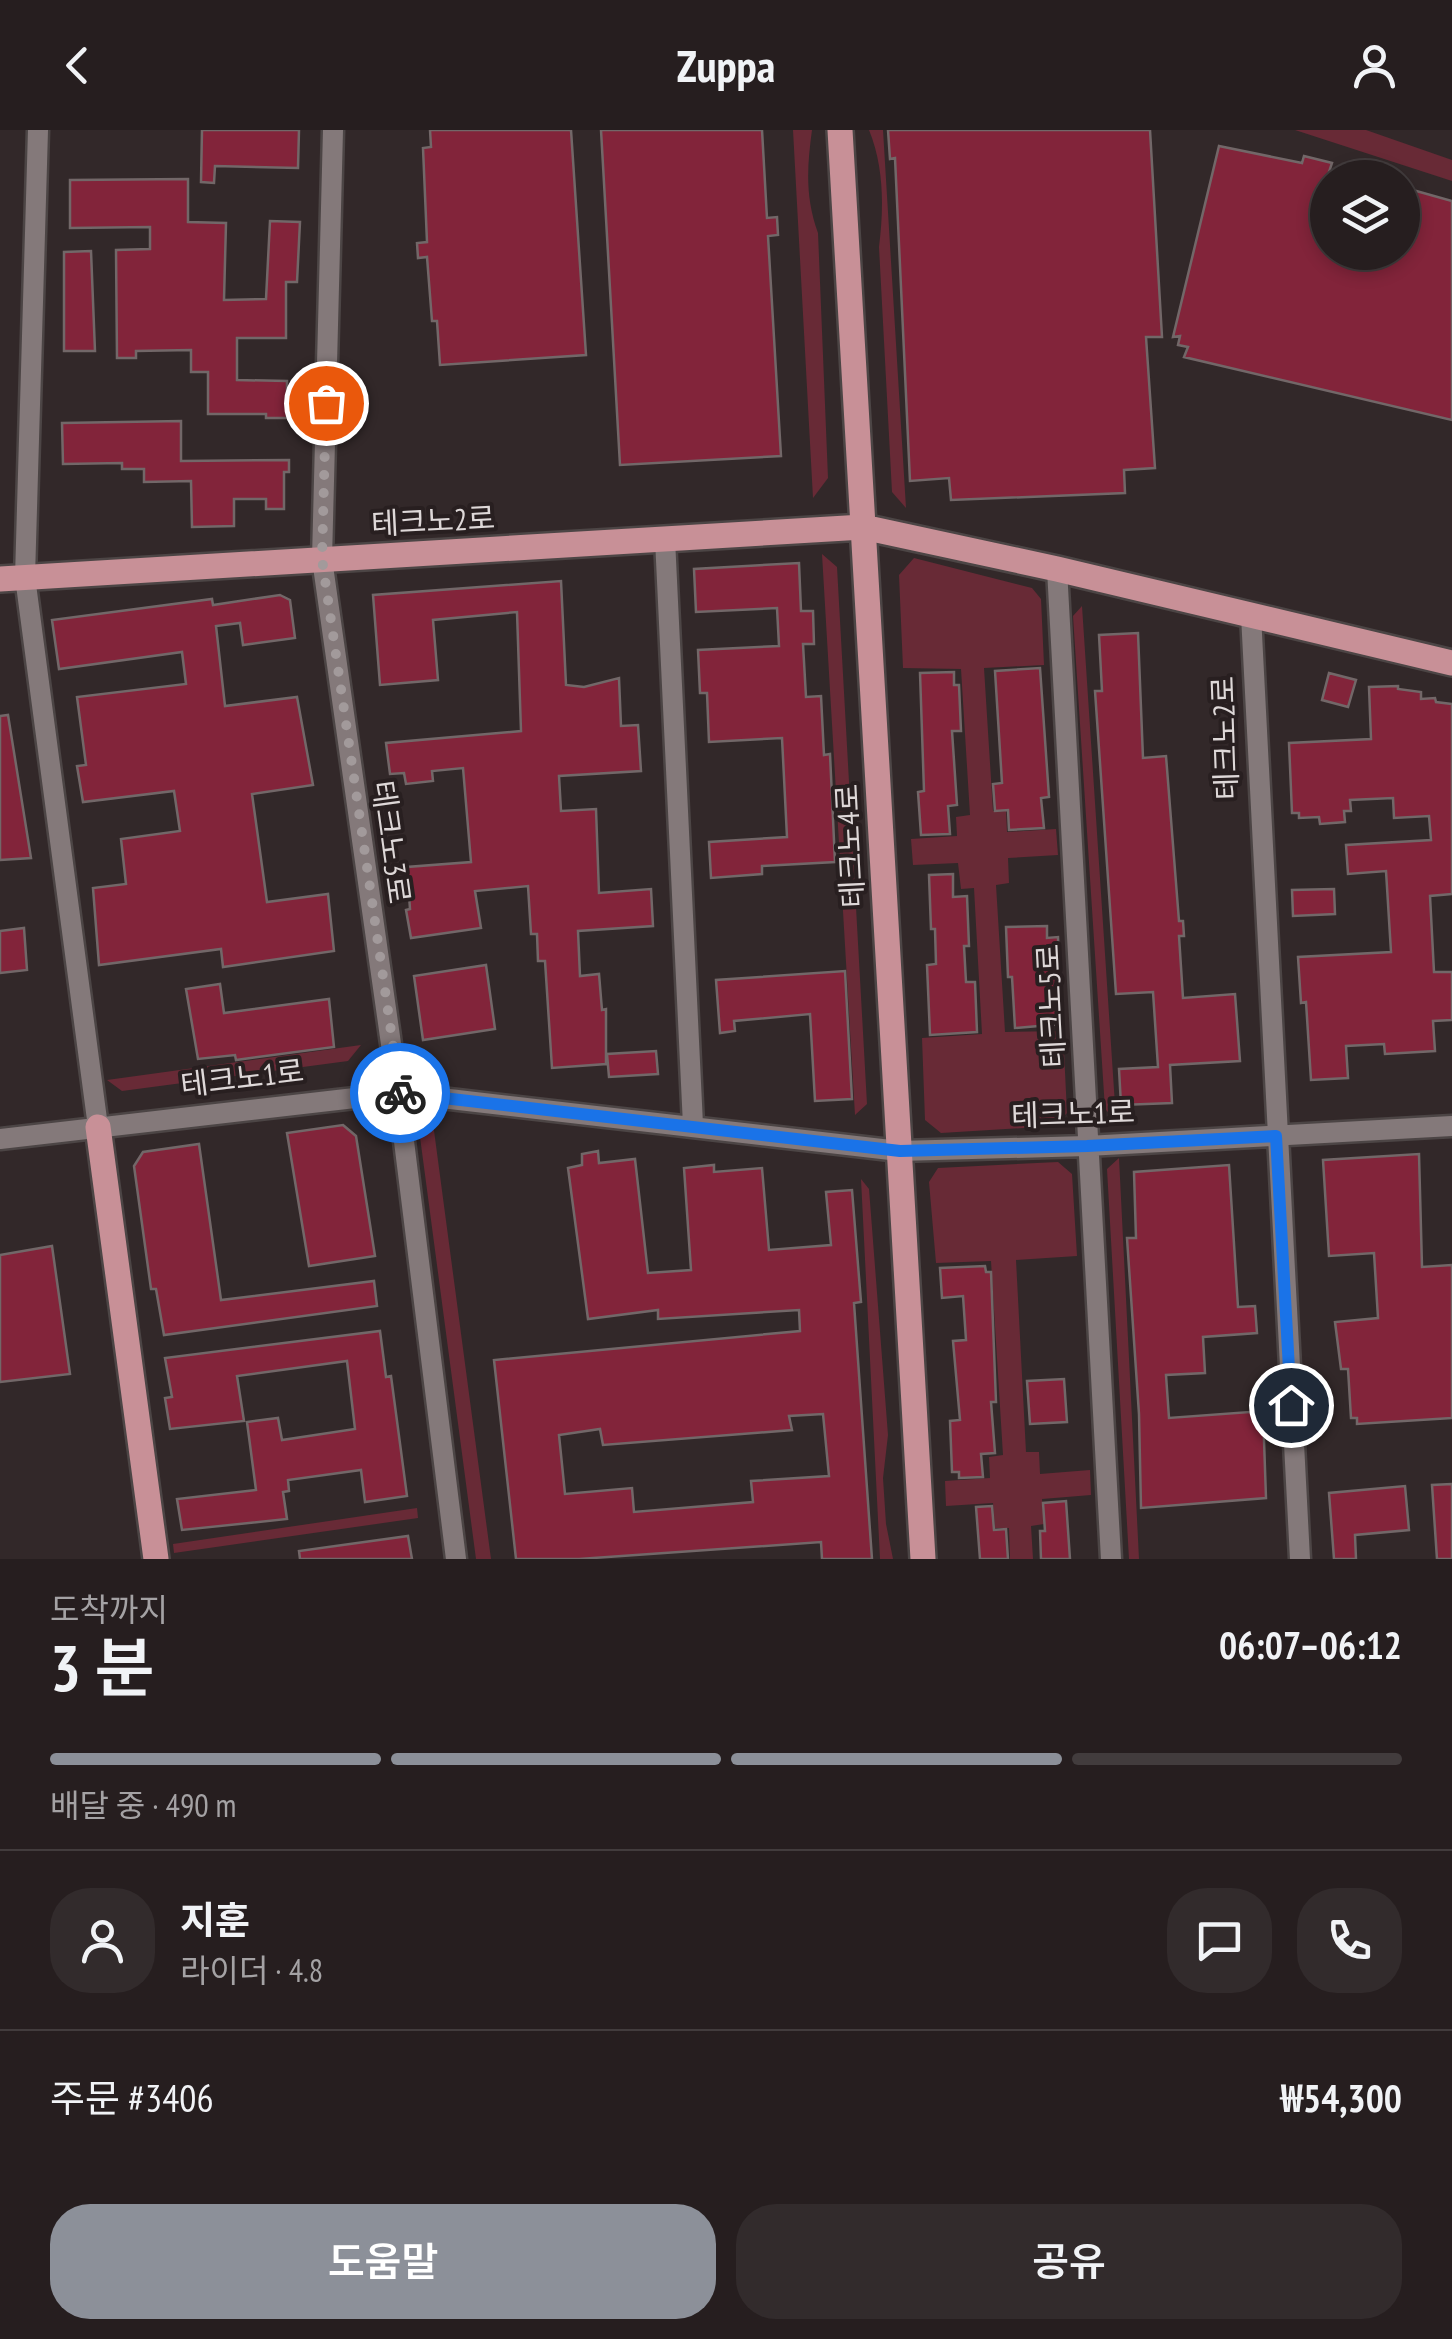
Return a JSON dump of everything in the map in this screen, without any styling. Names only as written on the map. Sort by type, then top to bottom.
[{"type":"main road","name":"테크노4로","points":[[840,130],[923,1559]]},
{"type":"main road","name":"테크노2로","points":[[12,578],[864,527],[1452,663]]},
{"type":"main road","points":[[98,1127],[156,1559]]},
{"type":"street","points":[[38,130],[12,578],[58,835],[98,1127]]},
{"type":"street","name":"테크노3로","points":[[333,130],[322,559],[398,1092],[456,1559]]},
{"type":"street","points":[[665,539],[693,1124]]},
{"type":"street","name":"테크노5로","points":[[1056,569],[1111,1559]]},
{"type":"street","name":"테크노2로","points":[[1251,614],[1276,1136]]},
{"type":"street","name":"테크노1로","points":[[0,1139],[398,1092],[900,1151],[1087,1146],[1452,1126]]},
{"type":"street","points":[[1276,1136],[1300,1559]]},
{"type":"shaded area","points":[[793,130],[812,130],[808,182],[818,233],[828,478],[813,498]]},
{"type":"shaded area","points":[[869,130],[883,130],[906,508],[892,492],[879,247],[882,187]]},
{"type":"shaded area","points":[[1295,130],[1366,130],[1452,160],[1452,181],[1420,171],[1420,160],[1387,160]]},
{"type":"shaded area","points":[[822,554],[837,567],[867,1104],[855,1115]]},
{"type":"shaded area","points":[[914,558],[1032,588],[1041,599],[1044,665],[984,668],[993,811],[1006,810],[1007,832],[1056,829],[1058,855],[1008,858],[1009,883],[996,885],[1005,1032],[1063,1031],[1067,1113],[1055,1126],[941,1133],[925,1120],[922,1038],[982,1034],[974,888],[961,889],[958,863],[913,865],[911,839],[957,836],[956,817],[970,815],[961,669],[903,668],[899,575]]},
{"type":"shaded area","points":[[1082,606],[1116,1120],[1105,1109],[1073,616]]},
{"type":"shaded area","points":[[361,1045],[348,1061],[122,1091],[107,1080]]},
{"type":"shaded area","points":[[433,1123],[491,1559],[476,1559],[420,1137]]},
{"type":"shaded area","points":[[1119,1158],[1139,1559],[1129,1559],[1107,1169]]},
{"type":"shaded area","points":[[1058,1162],[1072,1174],[1077,1256],[1016,1260],[1026,1452],[1039,1452],[1040,1474],[1090,1470],[1091,1495],[1042,1499],[1044,1524],[1031,1526],[1033,1559],[1010,1559],[1009,1528],[995,1528],[993,1503],[946,1506],[945,1481],[990,1478],[989,1457],[1003,1455],[991,1261],[936,1263],[929,1182],[938,1168]]},
{"type":"shaded area","points":[[861,1179],[869,1189],[888,1435],[883,1478],[893,1559],[880,1559]]},
{"type":"shaded area","points":[[417,1508],[418,1518],[174,1553],[173,1544]]},
{"type":"building","points":[[202,130],[299,130],[298,168],[215,166],[214,183],[201,182]]},
{"type":"building","points":[[430,130],[571,130],[586,355],[440,365],[427,257],[418,258],[417,243],[427,242],[423,148],[431,147]]},
{"type":"building","points":[[601,130],[762,130],[767,218],[777,217],[778,235],[768,236],[781,456],[620,465]]},
{"type":"building","points":[[888,130],[1150,130],[1162,337],[1146,337],[1155,468],[1124,470],[1125,493],[951,500],[949,478],[910,481],[895,158],[890,159]]},
{"type":"building","points":[[1219,146],[1302,163],[1304,156],[1320,160],[1310,160],[1310,270],[1420,270],[1420,192],[1452,201],[1452,420],[1184,357],[1188,347],[1178,345],[1180,336],[1173,337]]},
{"type":"building","points":[[188,179],[188,222],[226,223],[224,300],[266,299],[270,221],[300,222],[297,282],[286,282],[286,338],[237,338],[237,380],[287,381],[287,418],[208,414],[208,372],[191,372],[191,350],[136,351],[136,358],[117,358],[116,250],[150,249],[150,227],[70,228],[70,180]]},
{"type":"building","points":[[91,251],[95,351],[64,351],[64,252]]},
{"type":"building","points":[[181,421],[181,461],[289,460],[289,472],[284,472],[284,509],[266,509],[266,499],[234,499],[234,526],[192,527],[191,481],[144,482],[144,469],[122,469],[122,463],[63,464],[62,423]]},
{"type":"building","points":[[799,563],[801,611],[813,611],[814,644],[803,644],[806,697],[821,696],[824,755],[830,754],[835,862],[762,866],[762,874],[711,878],[709,842],[787,837],[782,738],[709,742],[707,693],[700,693],[698,650],[779,646],[777,608],[696,612],[694,569]]},
{"type":"building","points":[[561,581],[566,685],[584,687],[619,678],[621,726],[638,725],[641,771],[559,776],[561,811],[596,809],[599,893],[651,889],[653,926],[578,931],[580,976],[599,974],[602,1010],[606,1009],[606,1064],[552,1068],[545,961],[538,961],[537,934],[531,934],[528,886],[475,891],[481,928],[411,938],[406,910],[410,909],[407,867],[471,862],[463,768],[432,771],[433,781],[406,784],[404,773],[390,774],[386,743],[521,731],[517,612],[433,620],[438,680],[380,685],[373,595]]},
{"type":"building","points":[[280,595],[290,600],[295,638],[243,645],[240,623],[216,626],[225,706],[297,697],[313,785],[252,794],[267,902],[328,894],[334,951],[223,967],[221,949],[99,965],[93,888],[126,884],[121,839],[180,831],[174,791],[83,802],[77,766],[86,765],[77,697],[186,684],[182,652],[59,669],[52,620],[212,599],[213,605]]},
{"type":"building","points":[[1138,633],[1143,758],[1166,756],[1179,921],[1183,921],[1184,936],[1179,936],[1183,998],[1235,994],[1240,1061],[1170,1065],[1172,1103],[1121,1105],[1119,1069],[1158,1067],[1153,992],[1116,994],[1095,691],[1102,691],[1099,635]]},
{"type":"building","points":[[1040,668],[1049,797],[1041,798],[1044,828],[1009,830],[1008,810],[995,811],[993,784],[1002,783],[995,671]]},
{"type":"building","points":[[954,672],[954,685],[959,685],[961,731],[952,731],[957,805],[948,806],[950,834],[921,835],[918,792],[924,791],[920,673]]},
{"type":"building","points":[[1329,673],[1356,680],[1348,707],[1322,700]]},
{"type":"building","points":[[1398,686],[1421,692],[1421,699],[1435,698],[1436,702],[1452,704],[1452,894],[1430,896],[1434,972],[1452,972],[1452,1020],[1433,1021],[1435,1051],[1385,1054],[1384,1044],[1346,1046],[1348,1078],[1311,1080],[1306,1002],[1301,1003],[1298,957],[1391,952],[1386,871],[1348,874],[1346,845],[1431,840],[1429,816],[1394,818],[1393,798],[1350,800],[1351,811],[1344,811],[1345,822],[1320,824],[1319,817],[1299,818],[1299,813],[1292,813],[1289,743],[1371,739],[1369,687]]},
{"type":"building","points":[[8,715],[31,858],[0,860],[0,716]]},
{"type":"building","points":[[953,874],[953,897],[967,896],[966,982],[975,982],[977,1032],[930,1035],[927,965],[936,964],[929,875]]},
{"type":"building","points":[[1334,889],[1335,914],[1293,916],[1292,890]]},
{"type":"building","points":[[1047,926],[1047,938],[1058,937],[1061,1024],[1015,1028],[1006,927]]},
{"type":"building","points":[[24,928],[27,970],[0,973],[0,931]]},
{"type":"building","points":[[486,965],[495,1029],[423,1040],[414,976]]},
{"type":"building","points":[[845,971],[852,1099],[815,1101],[810,1014],[734,1021],[735,1031],[720,1033],[716,980]]},
{"type":"building","points":[[220,984],[224,1013],[329,999],[334,1047],[236,1060],[235,1055],[198,1059],[186,989]]},
{"type":"building","points":[[656,1051],[658,1074],[609,1077],[607,1054]]},
{"type":"building","points":[[343,1125],[356,1136],[375,1256],[309,1266],[287,1133]]},
{"type":"building","points":[[199,1144],[221,1300],[374,1281],[377,1306],[164,1335],[156,1289],[151,1289],[134,1166],[143,1152]]},
{"type":"building","points":[[598,1151],[599,1163],[635,1159],[648,1273],[691,1270],[684,1168],[714,1165],[714,1172],[762,1168],[769,1250],[831,1245],[826,1192],[852,1190],[861,1302],[854,1303],[872,1559],[822,1559],[821,1542],[579,1559],[516,1559],[494,1360],[800,1331],[799,1310],[658,1319],[658,1310],[588,1319],[568,1168],[582,1165],[582,1154]],"holes":[[[823,1414],[829,1476],[751,1481],[753,1502],[634,1512],[632,1488],[565,1494],[559,1435],[600,1429],[603,1445],[792,1430],[789,1416]]]},
{"type":"building","points":[[1419,1154],[1422,1267],[1452,1265],[1452,1418],[1357,1424],[1357,1418],[1351,1418],[1348,1369],[1341,1369],[1335,1322],[1378,1318],[1374,1253],[1329,1256],[1323,1160]]},
{"type":"building","points":[[1229,1165],[1238,1307],[1255,1306],[1257,1333],[1203,1337],[1205,1373],[1166,1375],[1169,1418],[1263,1411],[1266,1498],[1141,1508],[1127,1238],[1136,1238],[1134,1172]]},
{"type":"building","points":[[52,1246],[70,1374],[0,1382],[0,1255]]},
{"type":"building","points":[[985,1266],[986,1272],[991,1272],[995,1453],[981,1454],[983,1477],[959,1478],[959,1472],[952,1472],[950,1421],[960,1420],[953,1341],[966,1340],[963,1296],[942,1298],[940,1268]]},
{"type":"building","points":[[380,1331],[386,1377],[391,1376],[407,1496],[365,1502],[361,1470],[288,1480],[289,1491],[283,1492],[287,1519],[182,1530],[177,1499],[256,1490],[247,1422],[278,1418],[282,1440],[355,1429],[347,1361],[237,1376],[244,1421],[170,1429],[165,1398],[172,1397],[165,1358]]},
{"type":"building","points":[[1064,1379],[1067,1422],[1030,1424],[1027,1381]]},
{"type":"building","points":[[1452,1484],[1452,1559],[1437,1559],[1432,1485]]},
{"type":"building","points":[[1405,1486],[1409,1530],[1355,1535],[1356,1559],[1334,1559],[1329,1493]]},
{"type":"building","points":[[1066,1501],[1070,1559],[1041,1559],[1043,1503]]},
{"type":"building","points":[[992,1506],[994,1530],[1006,1529],[1008,1559],[980,1559],[976,1507]]},
{"type":"building","points":[[408,1536],[412,1559],[300,1559],[299,1551]]},
{"type":"way so far","points":[[326,403],[322,559],[400,1093]]},
{"type":"route","points":[[400,1093],[900,1151],[1276,1136],[1291,1405]]}]
